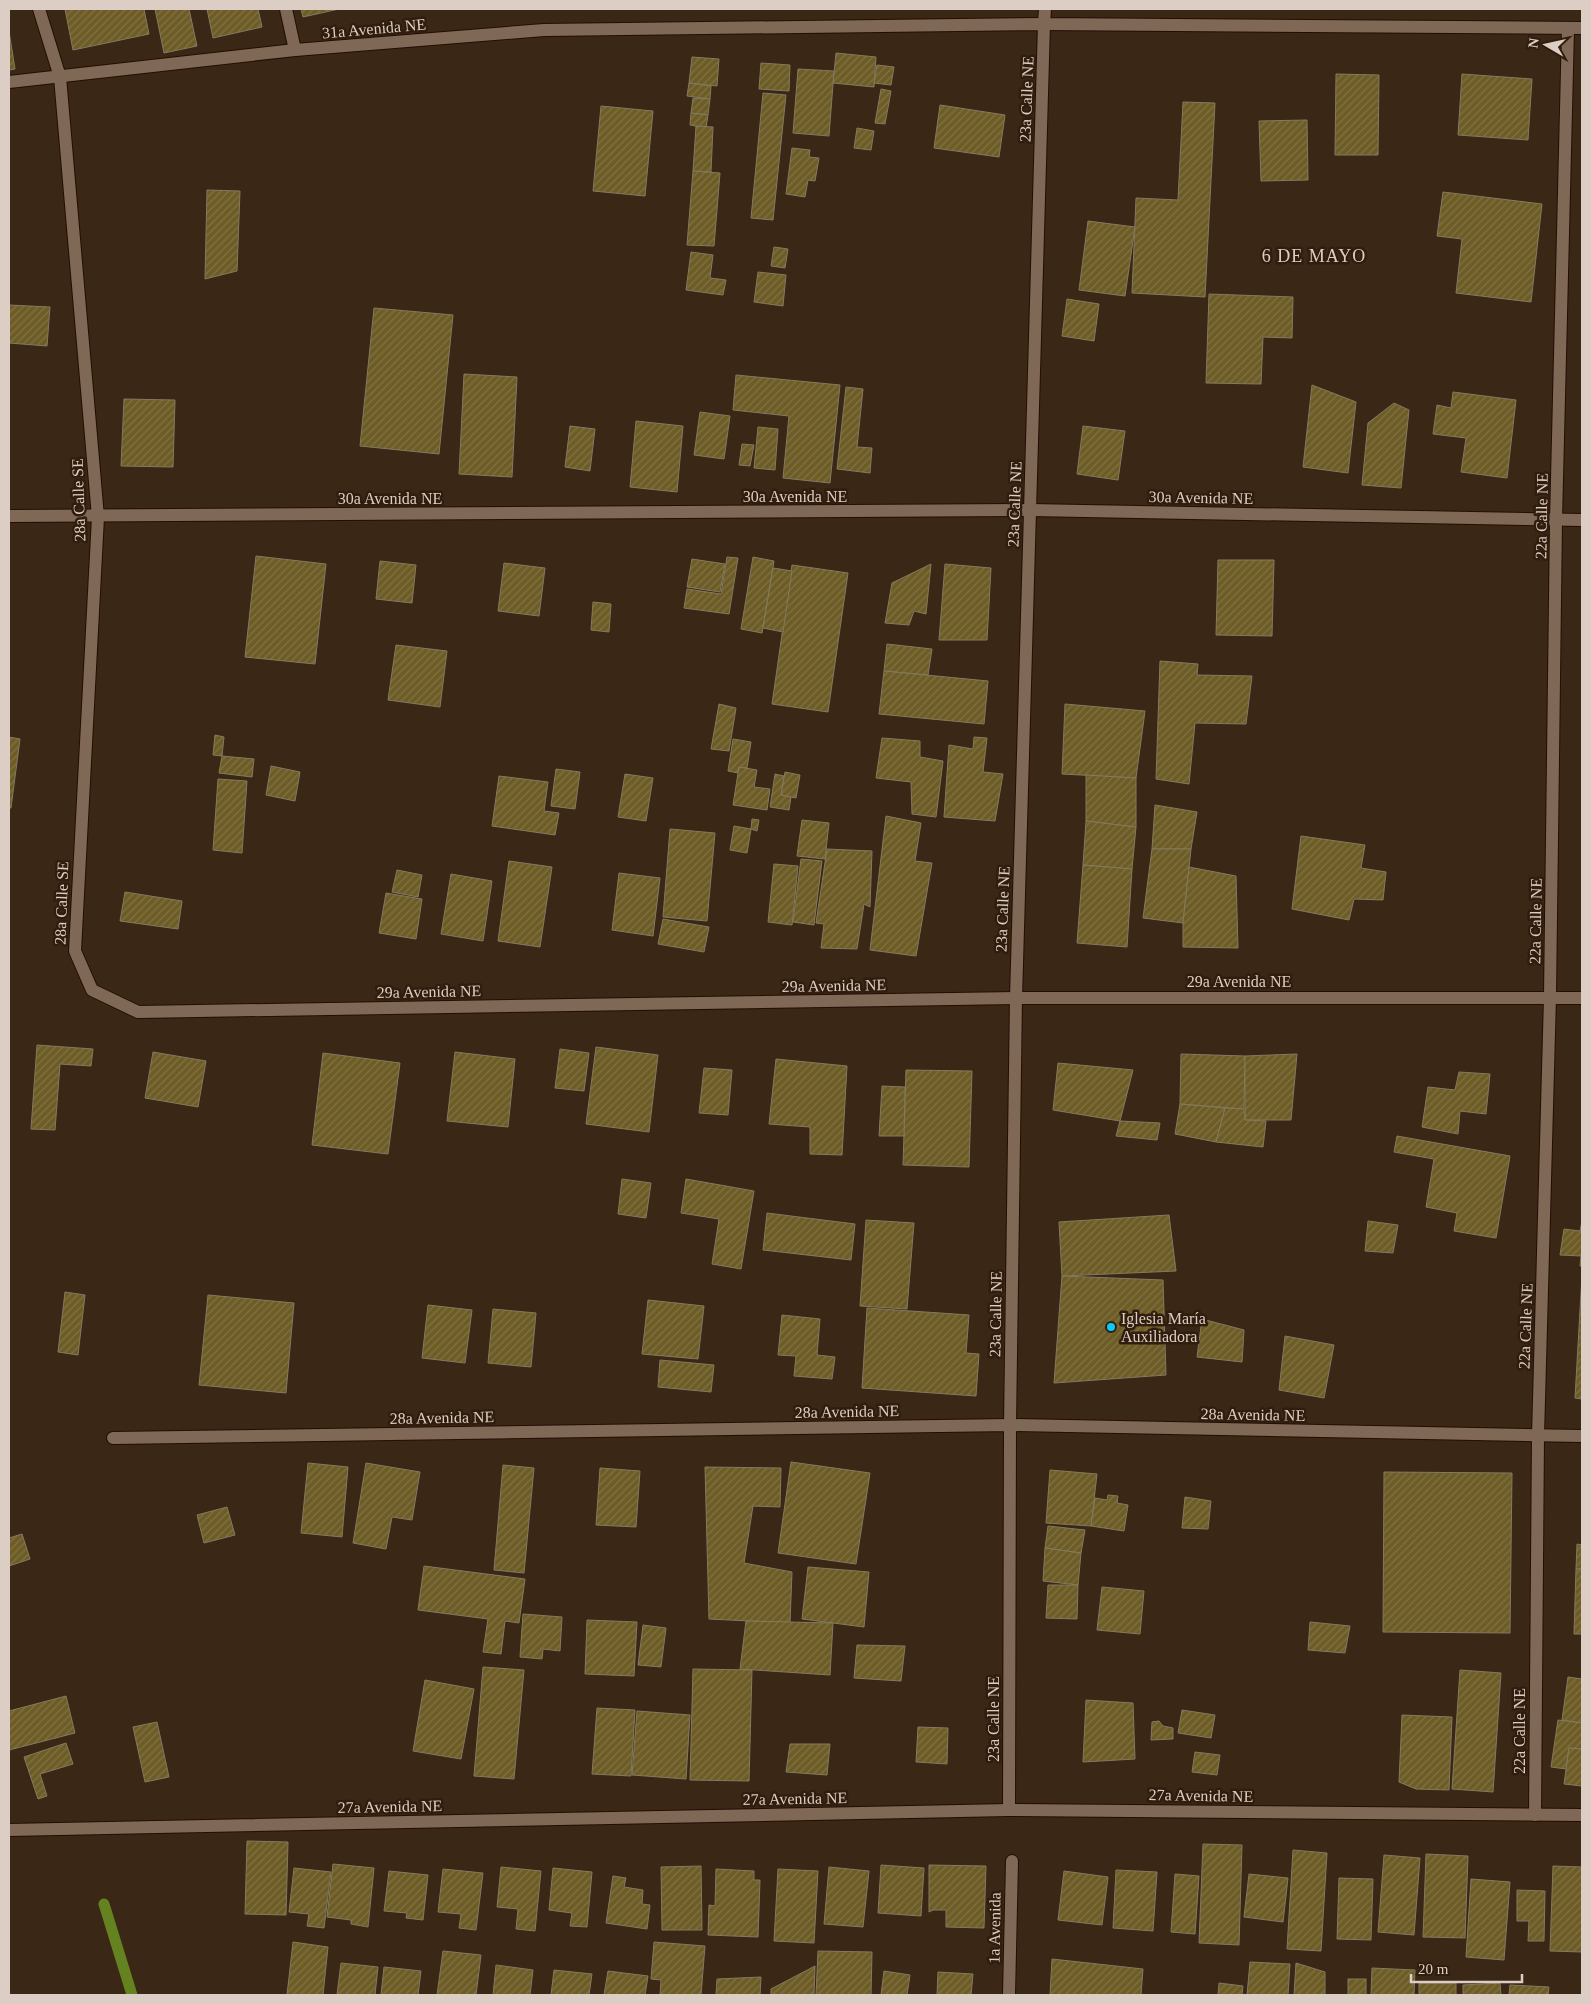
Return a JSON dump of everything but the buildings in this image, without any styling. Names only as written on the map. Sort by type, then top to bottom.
[{"type":"street","name":"28a Calle SE","points":[[39,9],[60,77],[98,517],[74,951],[92,990]]},
{"type":"street","points":[[286,9],[295,50]]},
{"type":"street","name":"23a Calle NE","points":[[1009,1810],[1010,1424],[1016,998],[1045,9]]},
{"type":"street","name":"31a Avenida NE","points":[[9,82],[295,50],[544,30],[1044,24],[1582,28]]},
{"type":"street","name":"22a Calle NE","points":[[1535,1815],[1538,1436],[1550,997],[1556,520],[1568,28]]},
{"type":"street","name":"30a Avenida NE","points":[[9,516],[98,517],[1030,510],[1582,520]]},
{"type":"street","name":"29a Avenida NE","points":[[92,990],[138,1012],[1016,998],[1582,998]]},
{"type":"street","name":"28a Avenida NE","points":[[113,1438],[1010,1424],[1582,1436]]},
{"type":"street","name":"27a Avenida NE","points":[[9,1830],[1009,1810],[1582,1815]]},
{"type":"street","name":"1a Avenida","points":[[1009,1995],[1012,1861]]},
{"type":"waterway","points":[[104,1904],[132,1995]]},
{"type":"place","name":"Iglesia María Auxiliadora","points":[[1111,1327]]},
{"type":"district","name":"6 DE MAYO","points":[[1314,256]]}]
